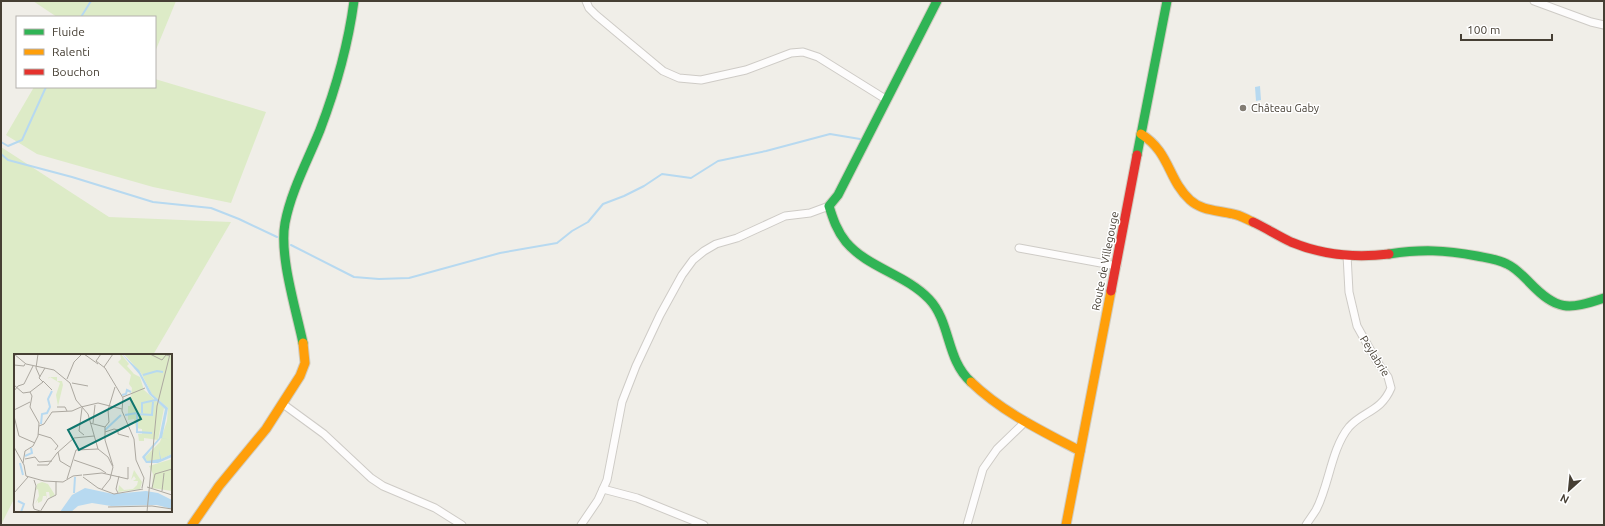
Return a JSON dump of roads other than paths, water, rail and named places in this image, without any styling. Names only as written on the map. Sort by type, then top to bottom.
[{"type":"street","points":[[192,525],[219,486],[254,445],[283,404],[300,376],[305,364],[304,347],[286,264],[284,246],[285,224],[291,202],[341,71],[352,24],[354,1]]},
{"type":"street","points":[[586,1],[589,8],[596,15],[663,70],[679,78],[701,80],[746,70],[791,53],[803,52],[818,57],[887,100]]},
{"type":"street","points":[[581,525],[598,500],[603,489],[609,469],[622,402],[628,384],[660,315],[682,275],[693,260],[716,244],[737,238],[786,216],[810,213],[829,206],[838,195],[937,1]]},
{"type":"street","name":"Route de Villegouge","points":[[1066,525],[1167,1]]},
{"type":"street","points":[[1534,1],[1591,22],[1604,25]]},
{"type":"street","points":[[1142,134],[1150,138],[1164,157],[1187,197],[1199,207],[1237,215],[1292,242],[1327,252],[1347,255],[1372,255],[1422,250],[1461,252],[1493,260],[1512,267],[1529,281],[1550,303],[1558,306],[1580,306],[1604,298]]},
{"type":"street","points":[[829,206],[836,228],[845,242],[852,249],[904,279],[931,300],[943,323],[957,364],[966,378],[996,403],[1080,451]]},
{"type":"street","points":[[1019,248],[1116,266]]},
{"type":"street","name":"Peylabrie","points":[[1306,525],[1316,511],[1330,466],[1349,427],[1377,408],[1391,388],[1388,377],[1376,360],[1357,326],[1349,292],[1347,255]]},
{"type":"street","points":[[283,404],[324,434],[371,478],[383,486],[435,508],[462,525]]},
{"type":"street","points":[[968,525],[983,469],[997,449],[1026,421]]},
{"type":"street","points":[[603,489],[637,498],[704,525]]},
{"type":"water","points":[[1260,86],[1261,100],[1256,101],[1255,87]]},
{"type":"waterway","points":[[82,16],[91,1]]},
{"type":"waterway","points":[[1,142],[8,146],[22,140],[46,88]]},
{"type":"waterway","points":[[291,245],[354,277],[379,279],[409,278],[500,253],[557,243],[572,231],[588,222],[603,204],[644,186],[662,174],[691,178],[718,161],[766,151],[830,134],[860,139]]},
{"type":"waterway","points":[[1,154],[8,160],[72,177],[153,202],[211,208],[277,237]]},
{"type":"place","name":"Château Gaby","points":[[1243,108]]}]
